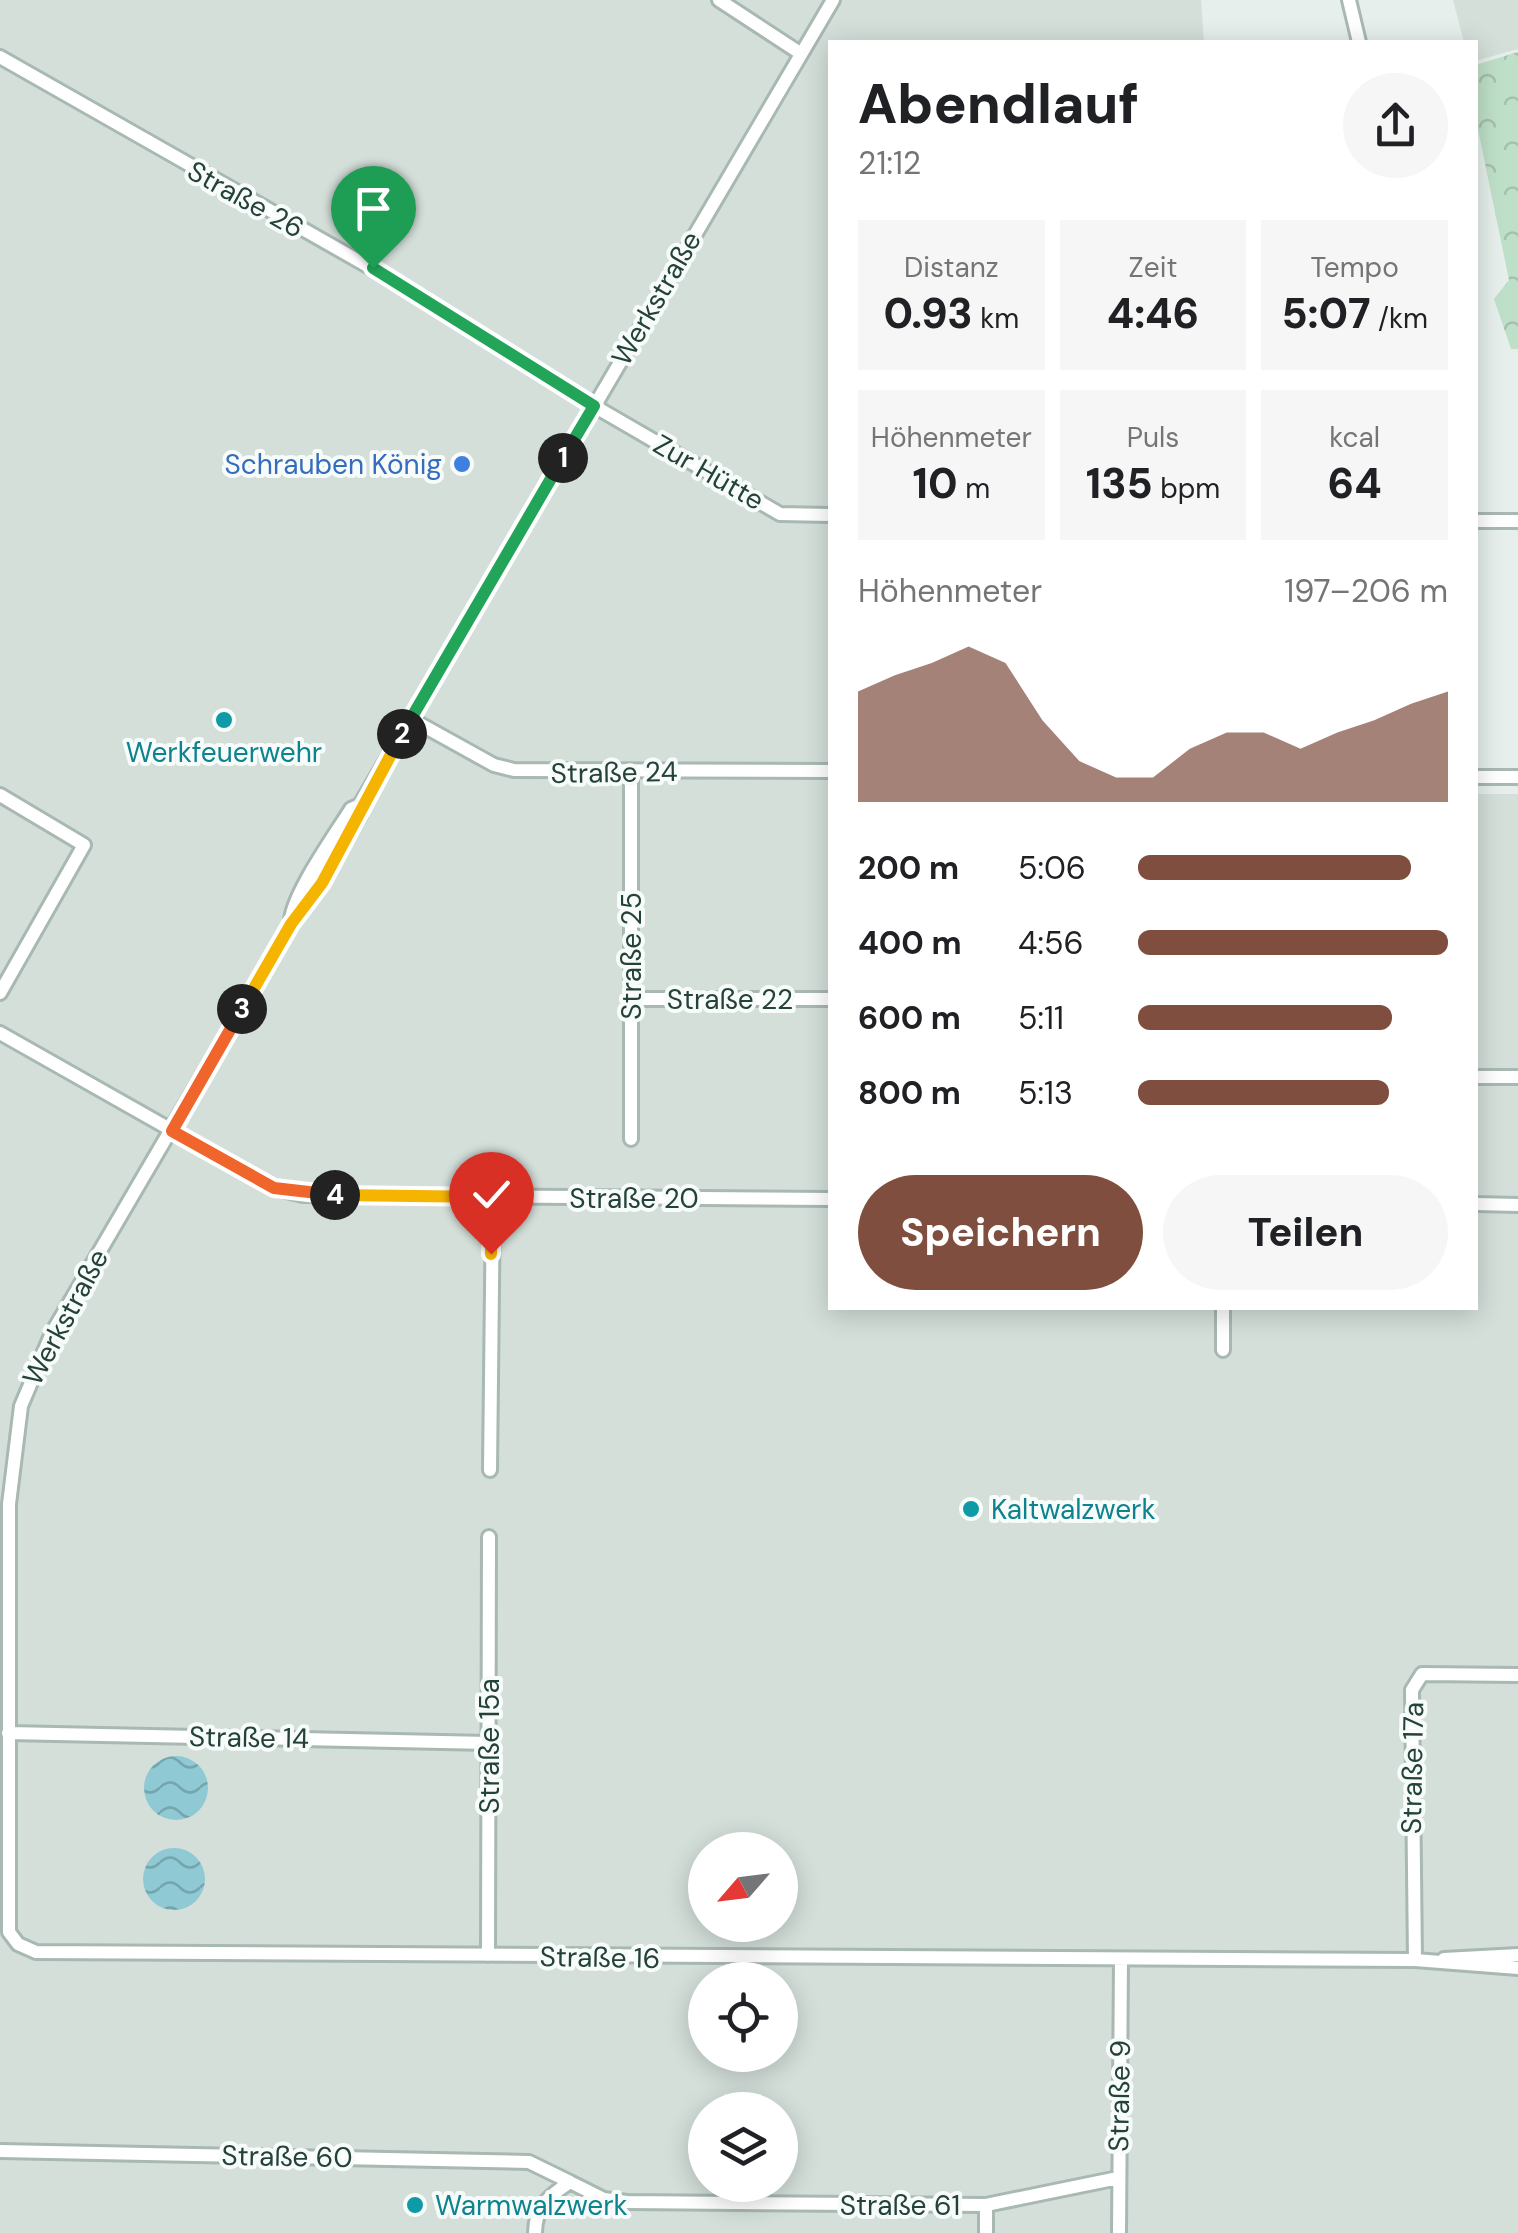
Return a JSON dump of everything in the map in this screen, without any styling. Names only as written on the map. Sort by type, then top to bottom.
[{"type":"street","points":[[708,0],[764,29]]},
{"type":"street","points":[[719,0],[800,53]]},
{"type":"street","name":"Werkstraße","points":[[12,1938],[6,1922],[4,1504],[15,1430],[34,1368],[291,924],[322,883],[360,815],[360,805],[833,0]]},
{"type":"street","points":[[1348,0],[1358,40]]},
{"type":"street","name":"Straße 26","points":[[0,58],[373,268],[594,406]]},
{"type":"street","name":"Zur Hütte","points":[[594,406],[780,514],[828,515]]},
{"type":"street","points":[[1478,521],[1518,521]]},
{"type":"street","name":"Straße 24","points":[[411,719],[504,768],[536,773],[828,771]]},
{"type":"street","name":"Straße 25","points":[[631,772],[631,1139]]},
{"type":"street","points":[[1478,777],[1518,777]]},
{"type":"street","points":[[0,794],[84,845],[0,993]]},
{"type":"street","name":"Straße 22","points":[[630,999],[828,999]]},
{"type":"street","name":"Straße 20","points":[[0,1033],[274,1188],[303,1195],[828,1199]]},
{"type":"street","points":[[1478,1076],[1518,1077]]},
{"type":"street","points":[[490,1470],[492,1197]]},
{"type":"street","points":[[1478,1204],[1518,1204]]},
{"type":"street","points":[[1223,1310],[1223,1350]]},
{"type":"street","name":"Straße 15a","points":[[488,1955],[489,1537]]},
{"type":"street","name":"Straße 17a","points":[[1415,1960],[1412,1690],[1422,1674],[1518,1675]]},
{"type":"street","name":"Straße 14","points":[[8,1733],[489,1743]]},
{"type":"street","name":"Straße 16","points":[[12,1938],[36,1952],[1415,1960],[1518,1968]]},
{"type":"street","name":"Straße 16","points":[[1431,1961],[1518,1956]]},
{"type":"street","name":"Straße 9","points":[[1119,2233],[1120,1960]]},
{"type":"street","name":"Straße 60","points":[[0,2150],[530,2162],[570,2182]]},
{"type":"street","name":"Straße 61","points":[[570,2182],[604,2199],[626,2202],[986,2205],[1118,2178]]},
{"type":"street","points":[[535,2233],[535,2217],[549,2196],[570,2182]]},
{"type":"street","points":[[986,2205],[986,2233]]},
{"type":"shaded area","points":[[0,0],[1201,0],[1204,40],[828,40],[828,1310],[1478,1310],[1478,794],[1518,794],[1518,2233],[0,2233]]},
{"type":"shaded area","points":[[1453,0],[1518,0],[1518,49],[1478,60],[1478,40],[1463,40]]},
{"type":"green space","points":[[1518,52],[1518,349],[1511,349],[1494,299],[1509,280],[1478,130],[1478,64]]},
{"type":"water","points":[[176,1756],[198,1766],[208,1788],[198,1810],[176,1820],[154,1810],[144,1788],[154,1766]]},
{"type":"water","points":[[174,1848],[196,1857],[205,1879],[196,1901],[174,1910],[152,1901],[143,1879],[152,1857]]},
{"type":"place","name":"Schrauben König","points":[[462,464]]},
{"type":"place","name":"Werkfeuerwehr","points":[[224,720]]},
{"type":"place","name":"Kaltwalzwerk","points":[[971,1509]]},
{"type":"place","name":"Warmwalzwerk","points":[[415,2205]]},
{"type":"route","points":[[373,268],[594,406],[360,805],[360,815],[322,883],[291,924],[172,1131],[274,1188],[303,1195],[492,1197],[491,1254]]}]
